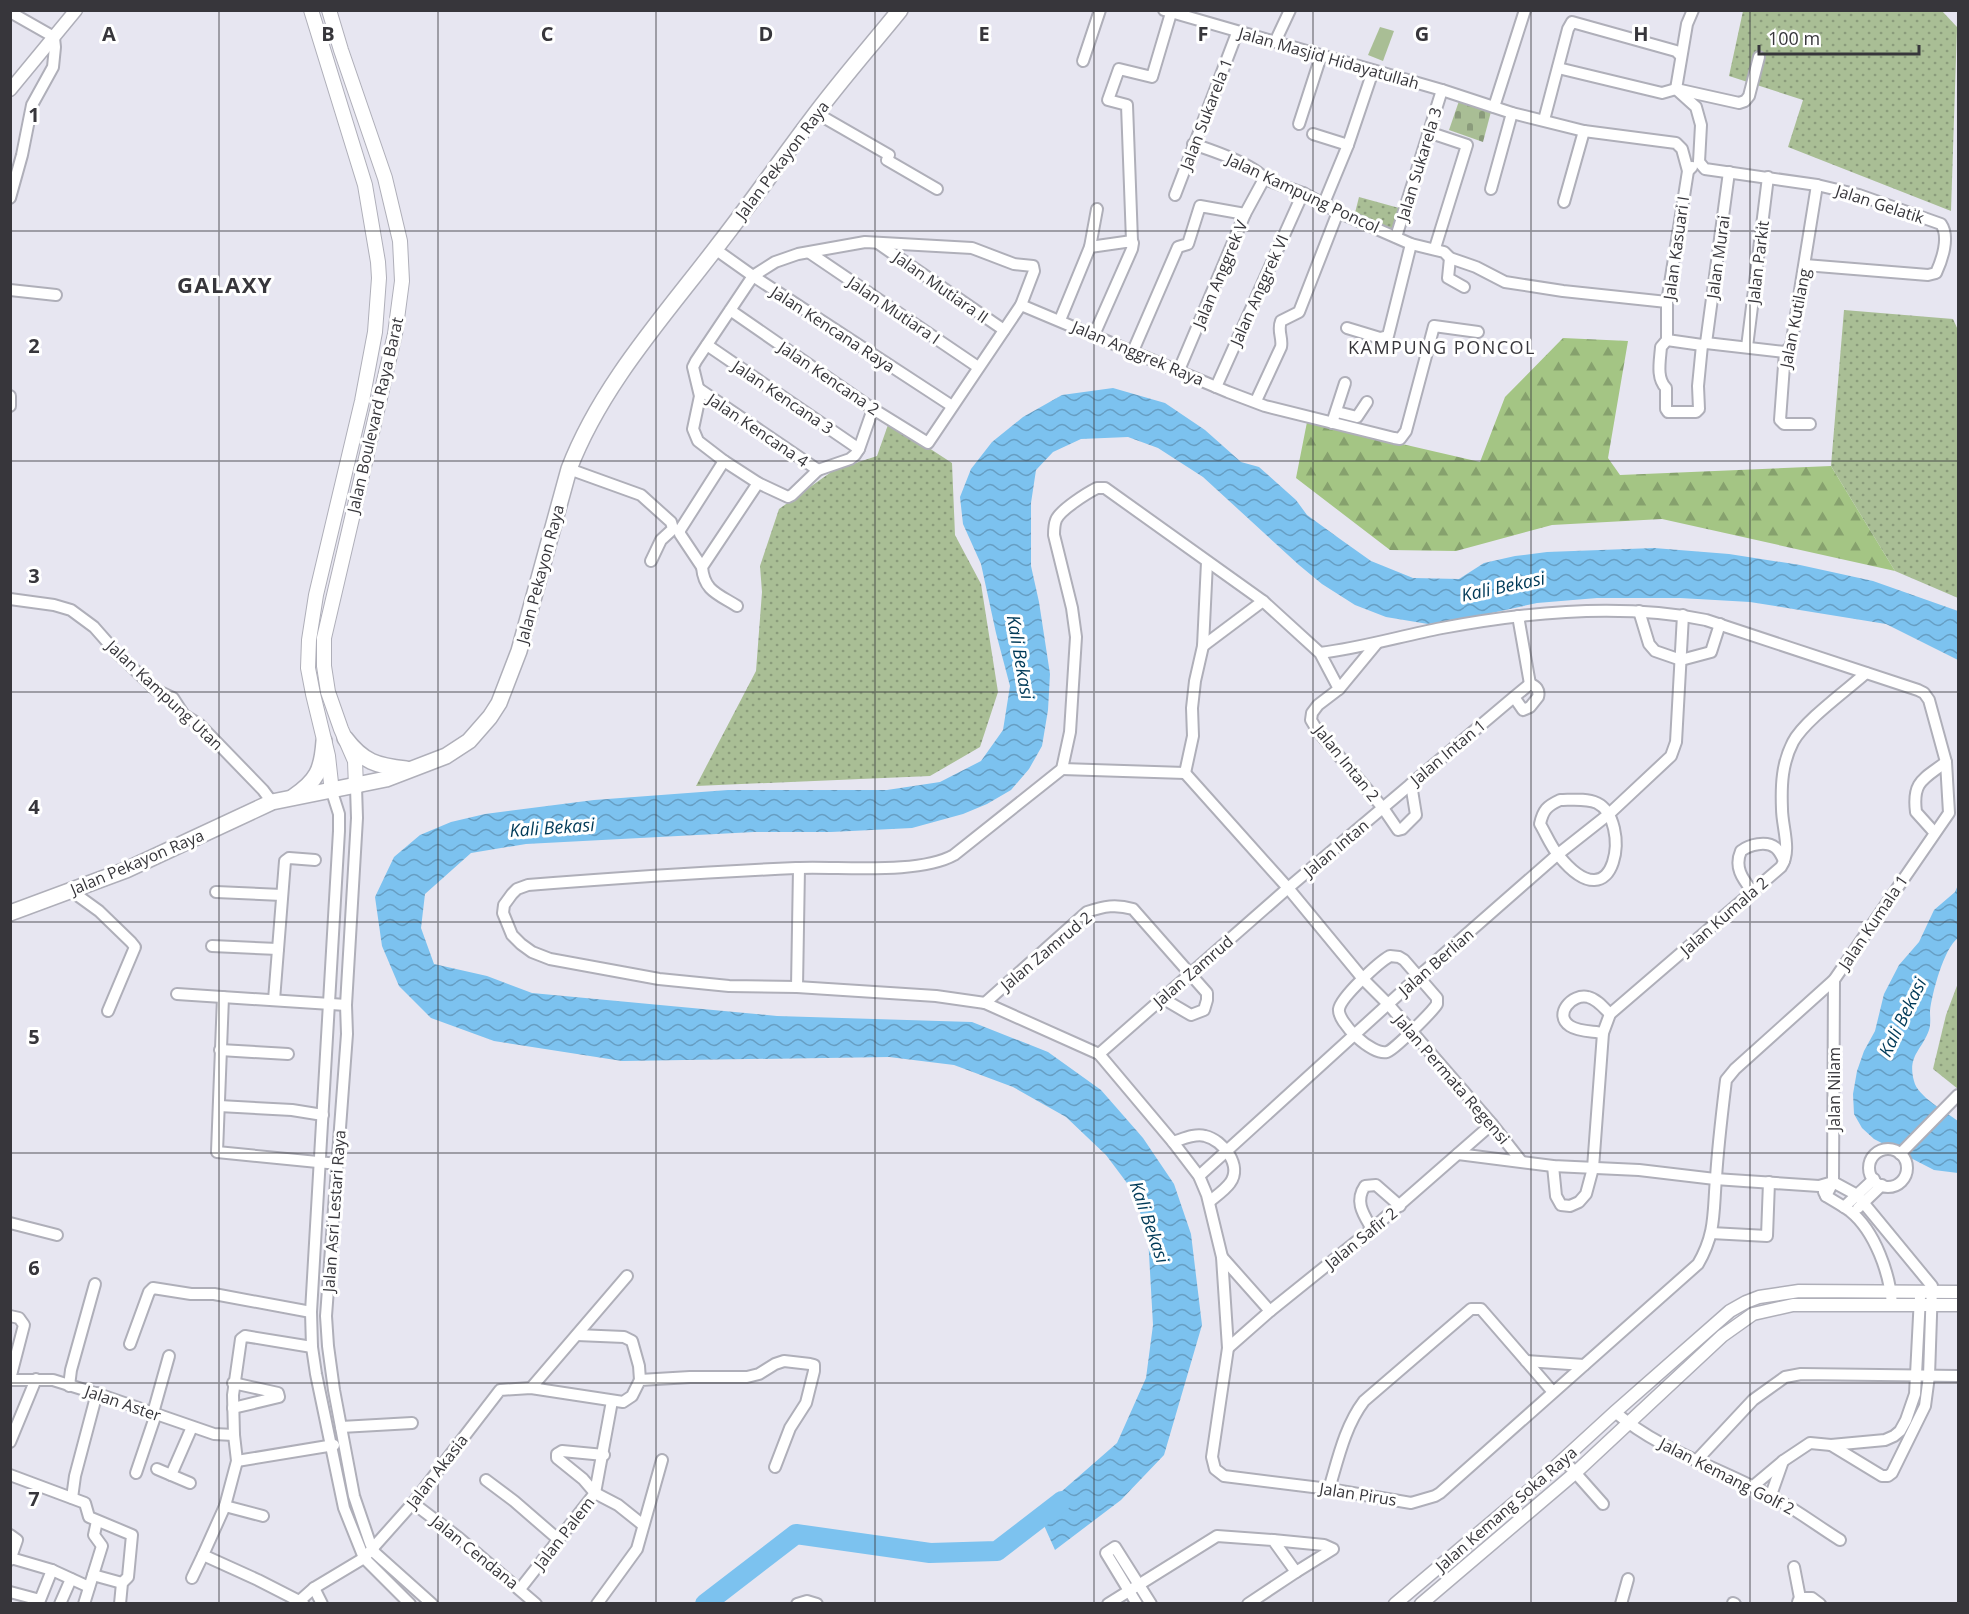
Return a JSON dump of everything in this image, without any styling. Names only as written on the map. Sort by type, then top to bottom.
[{"type":"main road","name":"Jalan Boulevard Raya Barat","points":[[311,10],[365,185],[379,278],[375,332],[362,401],[316,595],[309,640],[309,668],[326,748],[332,792]]},
{"type":"main road","name":"Jalan Boulevard Raya Barat","points":[[329,10],[385,178],[400,241],[402,281],[395,334],[324,638],[324,666],[328,692],[355,761],[356,787]]},
{"type":"main road","name":"Jalan Pekayon Raya","points":[[10,913],[126,870],[272,802],[386,780],[429,764],[457,750],[481,729],[499,702],[519,651],[569,469],[584,432],[638,349],[816,113],[900,10]]},
{"type":"main road","points":[[325,56],[341,50]]},
{"type":"main road","points":[[316,595],[332,599]]},
{"type":"main road","points":[[326,748],[333,758],[339,756],[347,743],[362,757],[373,763],[411,770]]},
{"type":"main road","points":[[290,799],[306,788],[315,778],[326,748]]},
{"type":"street","points":[[10,90],[76,10]]},
{"type":"street","points":[[1083,61],[1100,10]]},
{"type":"street","points":[[1275,42],[1290,10]]},
{"type":"street","points":[[1494,107],[1525,10]]},
{"type":"street","points":[[1544,120],[1575,10]]},
{"type":"street","points":[[1676,89],[1680,55],[1692,10]]},
{"type":"street","points":[[10,12],[54,37]]},
{"type":"street","points":[[1094,335],[1132,243],[1126,105],[1108,100],[1119,69],[1152,77],[1168,12]]},
{"type":"street","name":"Jalan Masjid Hidayatullah","points":[[1168,12],[1442,90],[1512,113],[1584,131],[1676,142],[1685,157],[1688,171]]},
{"type":"street","points":[[1572,22],[1676,51],[1680,55]]},
{"type":"street","name":"Jalan Sukarela 1","points":[[1175,195],[1237,33]]},
{"type":"street","points":[[10,198],[32,105],[53,67],[54,37]]},
{"type":"street","points":[[1299,124],[1321,56]]},
{"type":"street","points":[[1558,68],[1662,93],[1676,89],[1739,103],[1745,101],[1749,96],[1759,57]]},
{"type":"street","points":[[1324,203],[1348,145],[1373,70]]},
{"type":"street","points":[[1676,89],[1696,107],[1701,125],[1699,162],[1705,169],[1817,184]]},
{"type":"street","name":"Jalan Sukarela 3","points":[[1396,237],[1442,90]]},
{"type":"street","points":[[816,113],[878,148],[889,155],[887,160],[937,189]]},
{"type":"street","points":[[1491,189],[1512,113]]},
{"type":"street","points":[[1564,202],[1584,131]]},
{"type":"street","points":[[1428,132],[1467,145],[1435,248]]},
{"type":"street","points":[[1313,134],[1348,145]]},
{"type":"street","name":"Jalan Kampung Poncol","points":[[1193,144],[1261,172],[1264,179],[1303,193],[1338,212],[1411,244],[1435,248],[1450,258],[1476,267],[1505,282],[1563,291],[1667,302]]},
{"type":"street","points":[[1688,171],[1699,162]]},
{"type":"street","name":"Jalan Kasuari I","points":[[1667,340],[1667,302],[1688,171]]},
{"type":"street","name":"Jalan Murai","points":[[1667,340],[1661,347],[1659,376],[1666,388],[1666,409],[1668,412],[1696,412],[1699,409],[1698,386],[1730,172]]},
{"type":"street","name":"Jalan Parkit","points":[[1747,347],[1768,177]]},
{"type":"street","name":"Jalan Anggrek V","points":[[1179,370],[1245,214],[1264,179]]},
{"type":"street","name":"Jalan Gelatik","points":[[1805,265],[1928,275],[1936,273],[1940,265],[1946,238],[1941,224],[1859,195],[1817,184]]},
{"type":"street","name":"Jalan Kutilang","points":[[1810,424],[1784,424],[1780,420],[1785,352],[1791,346],[1817,184]]},
{"type":"street","name":"Jalan Anggrek VI","points":[[1216,387],[1303,193]]},
{"type":"street","points":[[1133,351],[1178,247],[1188,244],[1200,206],[1245,214]]},
{"type":"street","points":[[1060,320],[1090,247],[1097,209]]},
{"type":"street","points":[[1338,212],[1299,312],[1281,321],[1279,334],[1281,347],[1256,401],[1265,406],[1400,439],[1406,431],[1434,326],[1478,332]]},
{"type":"street","points":[[873,409],[859,449],[850,459],[818,470],[788,497],[758,483],[698,441],[693,429],[699,389],[693,367],[753,276],[775,262],[798,254],[865,242],[950,245],[972,248],[1014,264],[1031,265],[1034,271],[1021,305],[952,406]]},
{"type":"street","name":"Jalan Mutiara II","points":[[879,243],[1004,330]]},
{"type":"street","points":[[1090,247],[1132,243]]},
{"type":"street","points":[[1347,328],[1380,338],[1388,336],[1411,244]]},
{"type":"street","name":"Jalan Kencana Raya","points":[[715,249],[952,406]]},
{"type":"street","name":"Jalan Mutiara I","points":[[810,253],[978,368]]},
{"type":"street","points":[[1450,258],[1448,278],[1464,287]]},
{"type":"street","points":[[10,290],[56,295]]},
{"type":"street","name":"Jalan Anggrek Raya","points":[[1021,305],[1216,387],[1256,401]]},
{"type":"street","name":"Jalan Kencana 2","points":[[730,310],[922,441],[928,443],[930,441],[952,406]]},
{"type":"street","points":[[1667,340],[1785,352]]},
{"type":"street","name":"Jalan Kencana 3","points":[[707,345],[859,449]]},
{"type":"street","points":[[1332,423],[1345,383]]},
{"type":"street","name":"Jalan Kencana 4","points":[[699,389],[818,470]]},
{"type":"street","points":[[10,396],[10,406]]},
{"type":"street","points":[[1356,429],[1357,417],[1367,402]]},
{"type":"street","points":[[1337,412],[1357,417]]},
{"type":"street","points":[[724,461],[680,530],[680,534],[702,567],[703,579],[707,586],[737,606]]},
{"type":"street","points":[[569,469],[641,495],[670,522],[673,529],[661,540],[651,561]]},
{"type":"street","points":[[702,567],[758,483]]},
{"type":"street","points":[[1099,1054],[985,1003],[936,996],[798,987],[729,986],[659,979],[550,959],[532,952],[512,934],[503,913],[504,905],[517,889],[528,885],[799,868],[915,866],[941,862],[954,855],[1062,769],[1070,732],[1076,637],[1072,608],[1054,535],[1056,518],[1095,489],[1103,487],[1263,601],[1320,653],[1339,689],[1377,643]]},
{"type":"street","points":[[1062,769],[1185,773],[1192,736],[1195,681],[1203,646],[1207,562]]},
{"type":"street","name":"Jalan Kampung Utan","points":[[10,599],[54,605],[71,610],[94,627],[116,652],[156,690],[173,698],[184,715],[200,725],[272,802]]},
{"type":"street","points":[[1203,646],[1263,601]]},
{"type":"street","points":[[1320,653],[1442,628],[1518,616],[1639,611],[1683,615],[1720,624],[1866,673]]},
{"type":"street","points":[[1639,611],[1649,644],[1655,651],[1681,660],[1711,652],[1720,624]]},
{"type":"street","points":[[1681,660],[1683,615]]},
{"type":"street","points":[[1514,697],[1522,710],[1530,707],[1539,694],[1537,687],[1530,684],[1518,616]]},
{"type":"street","name":"Jalan Berlian","points":[[1199,1176],[1419,976],[1557,855],[1610,814],[1671,756],[1675,750],[1681,660]]},
{"type":"street","points":[[1785,861],[1782,774],[1789,751],[1801,729],[1866,673]]},
{"type":"street","name":"Jalan Kumala 1","points":[[1715,1179],[1726,1080],[1735,1069],[1834,980],[1949,811],[1946,762],[1929,700],[1924,693],[1866,673]]},
{"type":"street","name":"Jalan Intan 1","points":[[1383,808],[1530,684]]},
{"type":"street","name":"Jalan Intan 2","points":[[1339,689],[1318,705],[1312,713],[1311,720],[1383,808],[1397,829],[1402,829],[1417,814],[1411,784]]},
{"type":"street","points":[[1934,832],[1916,812],[1916,788],[1919,783],[1946,762]]},
{"type":"street","name":"Jalan Permata Regensi","points":[[1185,773],[1288,888],[1364,980],[1388,1004],[1492,1124],[1521,1161],[1553,1166],[1639,1170],[1715,1179],[1819,1185],[1833,1182]]},
{"type":"street","name":"Jalan Asri Lestari Raya","points":[[356,787],[357,818],[346,1005],[347,1034],[326,1317],[328,1346],[354,1496],[372,1548],[432,1604]]},
{"type":"street","name":"Jalan Asri Lestari Raya","points":[[332,792],[339,814],[339,831],[311,1312],[312,1347],[319,1393],[344,1508],[364,1558],[410,1604]]},
{"type":"street","points":[[1560,800],[1583,800],[1597,803],[1610,814],[1614,831],[1614,860],[1606,877],[1596,881],[1586,880],[1575,873],[1557,855],[1540,824],[1543,813],[1549,805],[1560,800]]},
{"type":"street","name":"Jalan Intan","points":[[1288,888],[1383,808]]},
{"type":"street","points":[[339,831],[342,826],[348,825],[355,831]]},
{"type":"street","points":[[1752,891],[1741,876],[1737,865],[1741,851],[1758,844],[1770,845],[1777,848],[1785,861]]},
{"type":"street","points":[[274,1000],[286,860],[315,860]]},
{"type":"street","name":"Jalan Kumala 2","points":[[1610,1014],[1781,867],[1785,861]]},
{"type":"street","points":[[798,987],[799,868]]},
{"type":"street","name":"Jalan Zamrud","points":[[1099,1054],[1288,888]]},
{"type":"street","points":[[70,890],[99,911],[135,947],[108,1011]]},
{"type":"street","points":[[216,892],[282,895]]},
{"type":"street","points":[[334,898],[352,900]]},
{"type":"street","name":"Jalan Zamrud 2","points":[[985,1003],[1087,912],[1104,906],[1119,905],[1133,909],[1207,993],[1208,1000],[1201,1012],[1191,1015],[1161,998]]},
{"type":"street","points":[[212,946],[278,949]]},
{"type":"street","points":[[1390,956],[1399,957],[1437,998],[1437,1004],[1391,1051],[1380,1053],[1369,1048],[1340,1017],[1339,1010],[1346,994],[1364,980],[1390,956]]},
{"type":"street","name":"Jalan Nilam","points":[[1826,1196],[1833,1182],[1834,980]]},
{"type":"street","points":[[177,994],[346,1005]]},
{"type":"street","points":[[1553,1166],[1556,1196],[1561,1205],[1570,1206],[1580,1202],[1586,1194],[1593,1168],[1604,1033],[1610,1014],[1597,1001],[1589,997],[1579,996],[1568,1003],[1563,1012],[1565,1021],[1571,1027],[1604,1033]]},
{"type":"street","points":[[223,997],[216,1148],[218,1153],[338,1164]]},
{"type":"street","points":[[220,1050],[288,1054]]},
{"type":"street","name":"Jalan Pirus","points":[[1099,1054],[1199,1176],[1209,1202],[1222,1257],[1228,1348],[1212,1457],[1215,1469],[1224,1476],[1329,1489],[1411,1503],[1435,1496],[1698,1264],[1708,1246],[1714,1219],[1715,1179]]},
{"type":"street","points":[[1904,1150],[1907,1167],[1904,1178],[1894,1185],[1878,1182],[1869,1169],[1872,1157],[1888,1149],[1904,1150],[1959,1095]]},
{"type":"street","points":[[219,1106],[292,1110],[323,1115]]},
{"type":"street","name":"Jalan Safir 2","points":[[1228,1348],[1270,1311],[1372,1230],[1492,1124]]},
{"type":"street","points":[[1173,1142],[1203,1135],[1211,1137],[1226,1150],[1235,1171],[1231,1182],[1209,1202]]},
{"type":"street","points":[[1458,1154],[1521,1161]]},
{"type":"street","points":[[1711,1233],[1767,1236],[1768,1182]]},
{"type":"street","points":[[1752,1486],[1809,1443],[1831,1445],[1885,1440],[1894,1436],[1900,1431],[1912,1406],[1916,1376],[1919,1305],[1930,1283],[1860,1199],[1833,1182]]},
{"type":"street","points":[[1848,1210],[1878,1182]]},
{"type":"street","points":[[1372,1230],[1359,1204],[1359,1197],[1365,1185],[1376,1185],[1400,1206]]},
{"type":"street","points":[[1819,1185],[1826,1196],[1848,1210],[1881,1256],[1891,1291],[1892,1305]]},
{"type":"street","points":[[10,1223],[57,1235]]},
{"type":"street","points":[[316,1228],[332,1230]]},
{"type":"street","points":[[1222,1257],[1270,1311]]},
{"type":"street","points":[[531,1388],[627,1276]]},
{"type":"street","points":[[69,1386],[95,1284]]},
{"type":"street","points":[[130,1344],[149,1292],[153,1288],[191,1294],[214,1294],[311,1312]]},
{"type":"street","points":[[1833,1291],[1833,1305]]},
{"type":"street","points":[[1831,1445],[1886,1477],[1892,1473],[1925,1406],[1929,1376],[1932,1305],[1927,1292]]},
{"type":"street","name":"Jalan Kemang Soka Raya","points":[[1395,1604],[1564,1460],[1730,1311],[1746,1302],[1778,1293],[1959,1292]]},
{"type":"street","name":"Jalan Kemang Soka Raya","points":[[1421,1604],[1575,1473],[1722,1336],[1753,1314],[1793,1305],[1959,1305]]},
{"type":"street","points":[[1329,1489],[1356,1411],[1364,1401],[1471,1310],[1481,1309],[1553,1392]]},
{"type":"street","points":[[10,1316],[19,1318],[24,1325],[10,1380]]},
{"type":"street","points":[[531,1388],[612,1401],[626,1401],[632,1395],[640,1380],[639,1366],[632,1341],[624,1337],[577,1335]]},
{"type":"street","points":[[192,1578],[225,1506],[237,1461],[232,1408],[233,1383],[242,1337],[312,1347]]},
{"type":"street","points":[[136,1473],[169,1356]]},
{"type":"street","points":[[640,1380],[753,1376],[784,1361],[814,1365],[806,1403],[790,1428],[775,1467]]},
{"type":"street","points":[[1526,1361],[1584,1365]]},
{"type":"street","points":[[1696,1461],[1753,1400],[1785,1377],[1801,1374],[1959,1376]]},
{"type":"street","points":[[10,1442],[36,1379]]},
{"type":"street","name":"Jalan Aster","points":[[10,1380],[52,1380],[97,1393],[214,1434],[234,1435]]},
{"type":"street","points":[[232,1408],[279,1397],[278,1393],[233,1383]]},
{"type":"street","name":"Jalan Akasia","points":[[364,1558],[413,1503],[498,1391],[531,1388]]},
{"type":"street","points":[[319,1393],[334,1390]]},
{"type":"street","points":[[72,1498],[75,1476],[97,1393]]},
{"type":"street","name":"Jalan Palem","points":[[520,1589],[596,1493],[612,1401]]},
{"type":"street","name":"Jalan Kemang Golf 2","points":[[1615,1412],[1628,1423],[1696,1461],[1771,1495],[1839,1540]]},
{"type":"street","points":[[341,1426],[412,1423]]},
{"type":"street","points":[[171,1475],[192,1427]]},
{"type":"street","points":[[1894,1436],[1906,1445]]},
{"type":"street","points":[[237,1461],[344,1443]]},
{"type":"street","points":[[604,1455],[562,1451],[557,1454],[557,1458],[596,1493],[644,1521]]},
{"type":"street","points":[[597,1604],[637,1549],[662,1460]]},
{"type":"street","points":[[1564,1460],[1603,1504]]},
{"type":"street","points":[[1771,1495],[1783,1461]]},
{"type":"street","points":[[157,1469],[190,1483]]},
{"type":"street","points":[[10,1475],[85,1503],[89,1517],[132,1535],[128,1577],[123,1583],[120,1604]]},
{"type":"street","points":[[486,1480],[559,1540]]},
{"type":"street","name":"Jalan Cendana","points":[[413,1503],[459,1538],[536,1604]]},
{"type":"street","points":[[225,1506],[263,1516]]},
{"type":"street","points":[[84,1604],[102,1546],[94,1535],[98,1521]]},
{"type":"street","points":[[10,1535],[16,1537],[17,1540],[11,1559],[52,1570],[89,1587]]},
{"type":"street","points":[[1108,1604],[1217,1536],[1324,1545],[1333,1549],[1248,1604]]},
{"type":"street","points":[[1273,1540],[1296,1572]]},
{"type":"street","points":[[1137,1604],[1106,1553],[1115,1547],[1152,1604]]},
{"type":"street","points":[[203,1555],[299,1602],[314,1588],[364,1558]]},
{"type":"street","points":[[1794,1567],[1799,1601],[1812,1598],[1820,1604]]},
{"type":"street","points":[[10,1592],[46,1602],[52,1570]]},
{"type":"street","points":[[93,1575],[123,1583]]},
{"type":"street","points":[[60,1604],[71,1579]]},
{"type":"street","points":[[1621,1604],[1628,1579]]},
{"type":"street","points":[[314,1588],[322,1604]]},
{"type":"street","points":[[797,1604],[807,1601],[817,1604]]},
{"type":"green space","points":[[1743,11],[1942,11],[1957,27],[1951,211],[1788,147],[1803,100],[1729,76]]},
{"type":"green space","points":[[1380,27],[1394,31],[1383,61],[1368,55]]},
{"type":"green space","points":[[1460,98],[1492,108],[1483,142],[1449,130]]},
{"type":"green space","points":[[1359,197],[1399,208],[1394,230],[1355,213]]},
{"type":"green space","points":[[1844,310],[1953,319],[1958,330],[1958,598],[1895,571],[1831,466]]},
{"type":"green space","points":[[1563,338],[1628,341],[1608,458],[1620,475],[1831,466],[1895,571],[1662,519],[1552,525],[1456,551],[1390,550],[1296,478],[1307,422],[1480,462],[1505,397]]},
{"type":"green space","points":[[889,422],[952,463],[955,535],[981,584],[998,692],[980,747],[930,776],[696,786],[756,671],[762,592],[760,566],[779,509],[834,470],[877,456]]},
{"type":"green space","points":[[1958,983],[1958,1089],[1933,1069],[1946,1015]]},
{"type":"water","points":[[1113,388],[1165,403],[1205,430],[1241,462],[1259,467],[1296,500],[1307,515],[1371,561],[1413,578],[1459,579],[1484,563],[1547,552],[1654,548],[1729,554],[1800,565],[1873,581],[1958,611],[1958,660],[1886,624],[1750,602],[1680,598],[1597,598],[1537,603],[1428,624],[1386,617],[1355,605],[1322,584],[1203,477],[1158,448],[1128,437],[1081,439],[1053,452],[1036,470],[1031,503],[1031,566],[1050,674],[1048,710],[1042,746],[1029,769],[1011,790],[963,814],[912,828],[831,832],[754,832],[526,844],[471,853],[425,894],[421,928],[434,964],[487,976],[532,993],[777,1016],[972,1022],[1048,1052],[1101,1090],[1143,1138],[1174,1184],[1191,1234],[1202,1325],[1164,1455],[1121,1500],[1055,1550],[1038,1512],[1117,1443],[1146,1378],[1153,1325],[1148,1236],[1133,1191],[1106,1155],[1066,1117],[1013,1087],[954,1065],[889,1057],[622,1061],[494,1041],[431,1018],[399,986],[382,946],[375,897],[394,857],[420,835],[451,822],[485,814],[594,800],[728,790],[887,790],[940,782],[981,761],[1003,730],[1010,686],[981,564],[963,524],[960,497],[971,469],[992,442],[1023,417],[1062,395]]},
{"type":"water","points":[[1958,885],[1958,938],[1948,951],[1939,972],[1931,1003],[1930,1028],[1916,1054],[1912,1072],[1916,1087],[1920,1092],[1958,1121],[1958,1173],[1934,1170],[1874,1139],[1862,1128],[1854,1114],[1853,1094],[1857,1071],[1864,1051],[1875,1031],[1884,994],[1899,965],[1919,942],[1934,910],[1955,892]]},
{"type":"waterway","name":"Kali Bekasi","points":[[705,1604],[796,1534],[930,1553],[997,1551],[1062,1501]]},
{"type":"district","name":"GALAXY","points":[[225,284]]},
{"type":"district","name":"KAMPUNG PONCOL","points":[[1442,347]]}]
